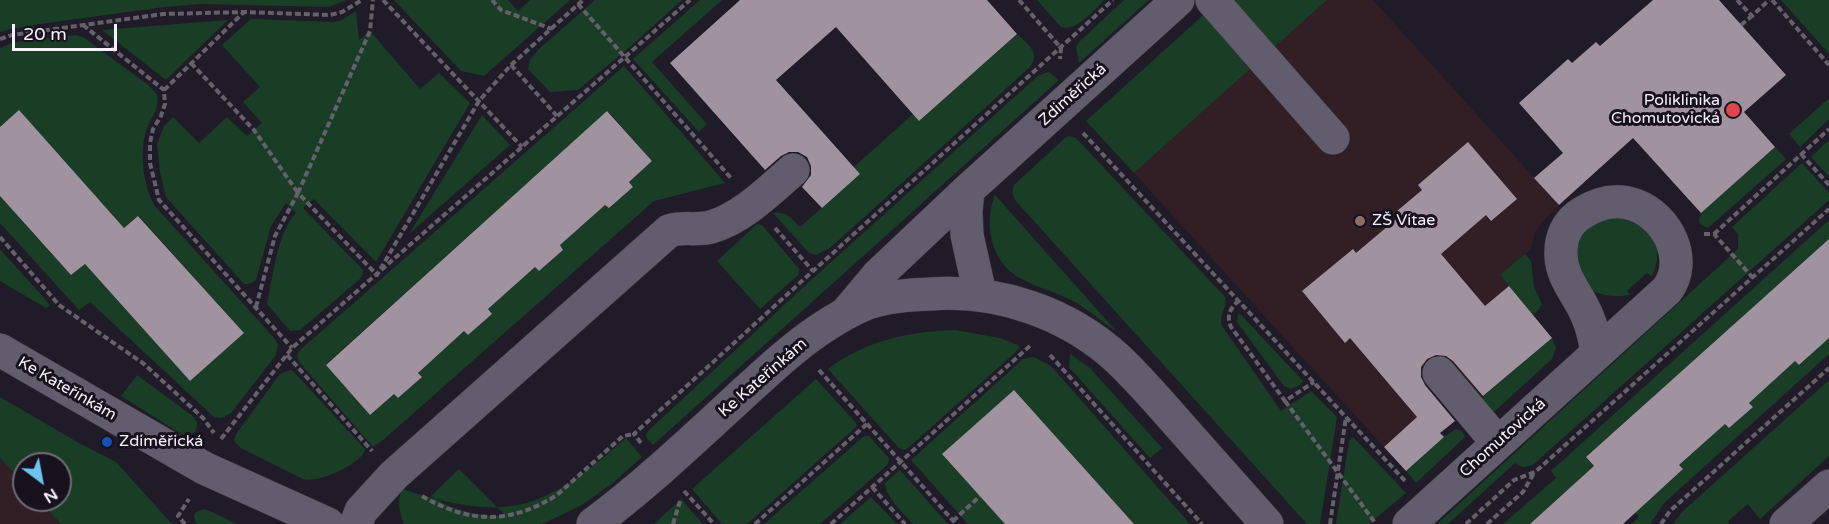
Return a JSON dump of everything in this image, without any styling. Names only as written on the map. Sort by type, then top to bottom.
[{"type":"street","name":"Zdiměřická","points":[[845,314],[878,275],[968,190],[1178,0]]},
{"type":"street","points":[[1212,0],[1333,138]]},
{"type":"street","points":[[356,524],[361,511],[394,474],[669,231],[679,227],[705,229],[714,226],[753,203],[793,170]]},
{"type":"street","points":[[968,190],[966,235],[981,294]]},
{"type":"street","name":"Ke Kateřinkám","points":[[593,524],[663,467],[796,347],[845,314],[869,303],[900,296],[940,293],[981,294],[1014,302],[1051,315],[1100,344],[1140,382],[1267,524]]},
{"type":"street","name":"Ke Kateřinkám","points":[[0,350],[204,468],[328,524]]},
{"type":"street","name":"Chomutovická","points":[[1410,524],[1597,353]]},
{"type":"street","points":[[1439,373],[1498,443]]},
{"type":"street","points":[[1786,524],[1829,486]]},
{"type":"path","points":[[0,39],[12,35],[163,14],[245,12],[330,15],[342,12],[362,0]]},
{"type":"path","points":[[256,308],[275,236],[298,193],[370,32],[374,0]]},
{"type":"path","points":[[383,0],[522,147]]},
{"type":"path","points":[[492,0],[501,10],[552,28]]},
{"type":"path","points":[[377,275],[479,101],[511,65],[583,0]]},
{"type":"path","points":[[0,237],[59,305],[144,364],[203,418],[220,441],[292,348],[690,0]]},
{"type":"path","points":[[1019,0],[1061,48],[1060,61],[1083,86]]},
{"type":"path","points":[[287,355],[394,474],[423,496],[448,510],[477,519],[507,519],[523,515],[547,502],[623,436],[634,434],[1113,0]]},
{"type":"path","points":[[1737,0],[1752,16]]},
{"type":"path","points":[[1741,25],[1771,0],[1829,65]]},
{"type":"path","points":[[578,4],[813,271]]},
{"type":"path","points":[[164,90],[245,12]]},
{"type":"path","points":[[83,25],[164,90],[165,104],[153,129],[150,142],[150,163],[159,200],[292,348]]},
{"type":"path","points":[[191,63],[254,130],[298,193],[377,275]]},
{"type":"path","points":[[511,65],[557,116]]},
{"type":"path","points":[[1702,234],[1714,234],[1829,129]]},
{"type":"path","points":[[1082,132],[1405,482]]},
{"type":"path","points":[[1801,154],[1829,185]]},
{"type":"path","points":[[1487,524],[1523,492],[1535,472],[1829,209]]},
{"type":"path","points":[[1714,234],[1753,278]]},
{"type":"path","points":[[1239,300],[1230,310],[1231,327],[1376,524]]},
{"type":"path","points":[[1023,339],[1034,343],[1041,349]]},
{"type":"path","points":[[831,524],[1034,343]]},
{"type":"path","points":[[1049,355],[1202,524]]},
{"type":"path","points":[[822,362],[815,367],[955,522],[980,496]]},
{"type":"path","points":[[1661,524],[1670,511],[1829,368]]},
{"type":"path","points":[[1286,401],[1314,382]]},
{"type":"path","points":[[1330,524],[1346,416]]},
{"type":"path","points":[[755,524],[867,424]]},
{"type":"path","points":[[634,434],[663,467]]},
{"type":"path","points":[[1466,524],[1514,480],[1535,472]]},
{"type":"path","points":[[872,487],[905,524]]},
{"type":"path","points":[[673,524],[681,499],[681,488],[714,524]]},
{"type":"path","points":[[185,524],[178,516],[190,497]]},
{"type":"shaded area","name":"ZŠ Vitae","points":[[1327,0],[1373,0],[1559,205],[1535,232],[1531,249],[1500,275],[1552,338],[1477,402],[1431,379],[1404,402],[1417,417],[1384,447],[1134,173]]},
{"type":"shaded area","points":[[0,458],[12,471],[12,512],[50,512],[61,524],[0,524]]},
{"type":"green space","points":[[0,0],[347,0],[328,7],[202,4],[164,7],[40,24],[0,32]]},
{"type":"green space","points":[[394,0],[508,0],[518,11],[530,0],[570,0],[484,76],[461,71]]},
{"type":"green space","points":[[595,0],[682,0],[578,90],[550,92],[528,69],[530,60],[539,49]]},
{"type":"green space","points":[[700,0],[722,0],[652,62],[707,124],[699,132],[633,59]]},
{"type":"green space","points":[[1037,0],[1104,0],[1085,19],[1067,28],[1061,27]]},
{"type":"green space","points":[[1124,0],[1149,0],[1079,63],[1076,47],[1080,41]]},
{"type":"green space","points":[[1220,0],[1327,0],[1134,173],[1086,121]]},
{"type":"green space","points":[[1781,0],[1829,0],[1829,54]]},
{"type":"green space","points":[[356,11],[359,40],[370,31],[420,89],[439,73],[470,103],[376,262],[314,199],[303,208],[363,270],[363,274],[300,330],[290,331],[267,304],[280,243],[296,213],[286,203],[271,226],[256,280],[250,284],[244,284],[166,197],[157,144],[164,126],[173,117],[199,143],[227,117],[247,136],[262,123],[243,102],[260,87],[222,45],[251,19],[334,22]]},
{"type":"green space","points":[[228,20],[166,80],[102,30]]},
{"type":"green space","points":[[1017,34],[1034,53],[1030,67],[830,248],[816,255],[809,253],[773,213],[786,214],[800,227],[860,174],[854,167],[913,114],[919,120]]},
{"type":"green space","points":[[76,35],[83,37],[147,84],[157,94],[156,111],[145,134],[143,152],[145,179],[150,197],[154,205],[278,345],[276,355],[231,413],[222,418],[214,417],[90,302],[79,310],[0,223],[0,196],[40,241],[45,237],[50,252],[71,275],[85,264],[190,381],[244,333],[139,216],[124,228],[103,204],[0,127],[0,48],[15,42]]},
{"type":"green space","points":[[624,66],[725,183],[654,201],[373,447],[299,362],[297,355]],"holes":[[[608,111],[652,161],[629,182],[633,187],[609,208],[604,204],[559,244],[563,250],[539,271],[535,267],[488,309],[492,314],[468,335],[464,331],[418,372],[422,377],[398,398],[394,394],[370,415],[326,364]]]},
{"type":"green space","points":[[1049,72],[1059,80],[653,445],[646,437],[647,432],[810,281],[1039,75]]},
{"type":"green space","points":[[1829,98],[1829,119],[1800,147],[1789,134]]},
{"type":"green space","points":[[482,115],[510,145],[409,234]]},
{"type":"green space","points":[[1069,136],[1076,138],[1225,297],[1221,318],[1222,326],[1281,411],[1311,391],[1337,417],[1320,524],[1307,524],[1015,200],[1012,193],[1014,185]]},
{"type":"green space","points":[[1829,140],[1829,177],[1811,157]]},
{"type":"green space","points":[[1775,147],[1786,159],[1708,228],[1700,224],[1701,213]]},
{"type":"green space","points":[[1802,163],[1829,193],[1829,200],[1534,464],[1524,467],[1515,463],[1448,524],[1437,524],[1738,249],[1738,234],[1732,227]]},
{"type":"green space","points":[[995,195],[1117,332],[1077,303],[1021,279],[1007,268],[991,239],[990,216]]},
{"type":"green space","points":[[1616,213],[1643,223],[1652,238],[1657,261],[1652,277],[1647,273],[1627,291],[1630,295],[1609,296],[1595,292],[1584,283],[1577,267],[1575,248],[1589,223]]},
{"type":"green space","points":[[1829,220],[1829,239],[1586,457],[1594,467],[1530,524],[1503,524],[1556,478],[1551,471]]},
{"type":"green space","points":[[757,224],[762,225],[799,269],[798,275],[760,309],[717,261]]},
{"type":"green space","points":[[0,249],[50,306],[46,308],[0,281]]},
{"type":"green space","points":[[1525,254],[1531,261],[1534,287],[1542,304],[1533,315],[1500,275]]},
{"type":"green space","points":[[1238,314],[1303,381],[1300,385],[1291,389],[1284,386],[1237,322]]},
{"type":"green space","points":[[955,330],[1000,338],[1020,346],[904,450],[899,448],[828,369],[858,351],[888,339]]},
{"type":"green space","points":[[1829,330],[1829,354],[1664,503],[1650,524],[1631,524],[1639,517],[1632,507],[1659,491],[1683,469],[1679,465],[1725,424],[1729,428],[1753,407],[1749,402],[1795,360],[1800,365],[1823,343]]},
{"type":"green space","points":[[1552,338],[1556,348],[1552,359],[1495,411],[1490,411],[1477,402]]},
{"type":"green space","points":[[1070,354],[1090,368],[1162,448],[1150,458],[1069,367]]},
{"type":"green space","points":[[1034,357],[1051,366],[1190,524],[1134,524],[1014,390],[943,454],[1005,524],[968,524],[911,460],[1023,359]]},
{"type":"green space","points":[[290,370],[365,449],[356,461],[338,472],[318,479],[303,479],[241,448],[234,441],[236,434],[280,374]]},
{"type":"green space","points":[[137,375],[194,417],[197,423],[196,431],[190,436],[183,435],[121,396]]},
{"type":"green space","points":[[816,379],[857,426],[747,524],[722,524],[692,489]]},
{"type":"green space","points":[[1829,380],[1829,456],[1760,519],[1748,504],[1728,521],[1729,524],[1673,524],[1682,512]]},
{"type":"green space","points":[[0,397],[116,462],[172,524],[61,524],[50,512],[72,512],[72,452],[12,452],[12,471],[0,458]]},
{"type":"green space","points":[[1456,429],[1462,431],[1465,437],[1416,483],[1406,471]]},
{"type":"green space","points":[[864,436],[869,436],[889,458],[884,468],[820,524],[764,524]]},
{"type":"green space","points":[[1353,437],[1406,493],[1369,524],[1336,524],[1349,441]]},
{"type":"green space","points":[[626,438],[642,457],[613,483],[582,505],[542,524],[404,524],[402,520],[399,502],[402,489],[439,500],[471,506],[499,507],[524,504],[548,495],[572,481]]},
{"type":"green space","points":[[459,469],[506,516],[467,512],[449,506],[431,496]]},
{"type":"green space","points":[[900,470],[948,524],[913,524],[900,510],[889,495],[885,483]]},
{"type":"green space","points":[[871,497],[897,524],[840,524]]},
{"type":"green space","points":[[681,499],[703,524],[654,524]]},
{"type":"green space","points":[[203,509],[237,524],[197,524],[195,513]]},
{"type":"building","points":[[740,0],[987,0],[1017,34],[919,121],[836,27],[776,80],[860,174],[822,208],[802,187],[811,175],[811,166],[807,157],[798,152],[789,152],[765,170],[670,63]]},
{"type":"building","points":[[1653,0],[1719,0],[1786,75],[1744,112],[1775,147],[1701,213],[1633,138],[1559,205],[1534,178],[1563,153],[1519,103],[1568,59],[1572,63],[1596,42],[1600,46]]},
{"type":"building","points":[[19,110],[124,228],[138,216],[244,333],[190,381],[85,264],[71,275],[0,196],[0,127]]},
{"type":"building","points":[[607,111],[652,161],[629,182],[633,187],[609,208],[605,205],[560,245],[563,250],[539,271],[535,267],[488,309],[492,314],[468,335],[464,331],[418,373],[422,377],[398,398],[394,394],[370,415],[326,365]]},
{"type":"building","points":[[1468,142],[1517,199],[1491,221],[1486,215],[1441,254],[1485,306],[1509,286],[1552,338],[1483,396],[1446,356],[1436,355],[1427,359],[1421,367],[1421,377],[1455,421],[1440,433],[1444,437],[1406,471],[1384,447],[1417,417],[1350,338],[1345,343],[1302,291],[1353,249],[1356,253],[1401,215],[1397,211],[1422,190],[1418,185]]},
{"type":"building","points":[[1829,239],[1829,338],[1799,365],[1795,361],[1749,403],[1753,407],[1729,428],[1725,424],[1679,465],[1683,469],[1623,524],[1530,524],[1594,466],[1586,457]]},
{"type":"building","points":[[1014,390],[1134,524],[1005,524],[942,454]]},
{"type":"place","name":"Poliklinika Chomutovická","points":[[1733,110]]},
{"type":"place","name":"ZŠ Vitae","points":[[1360,221]]},
{"type":"place","name":"Zdiměřická","points":[[107,442]]}]
